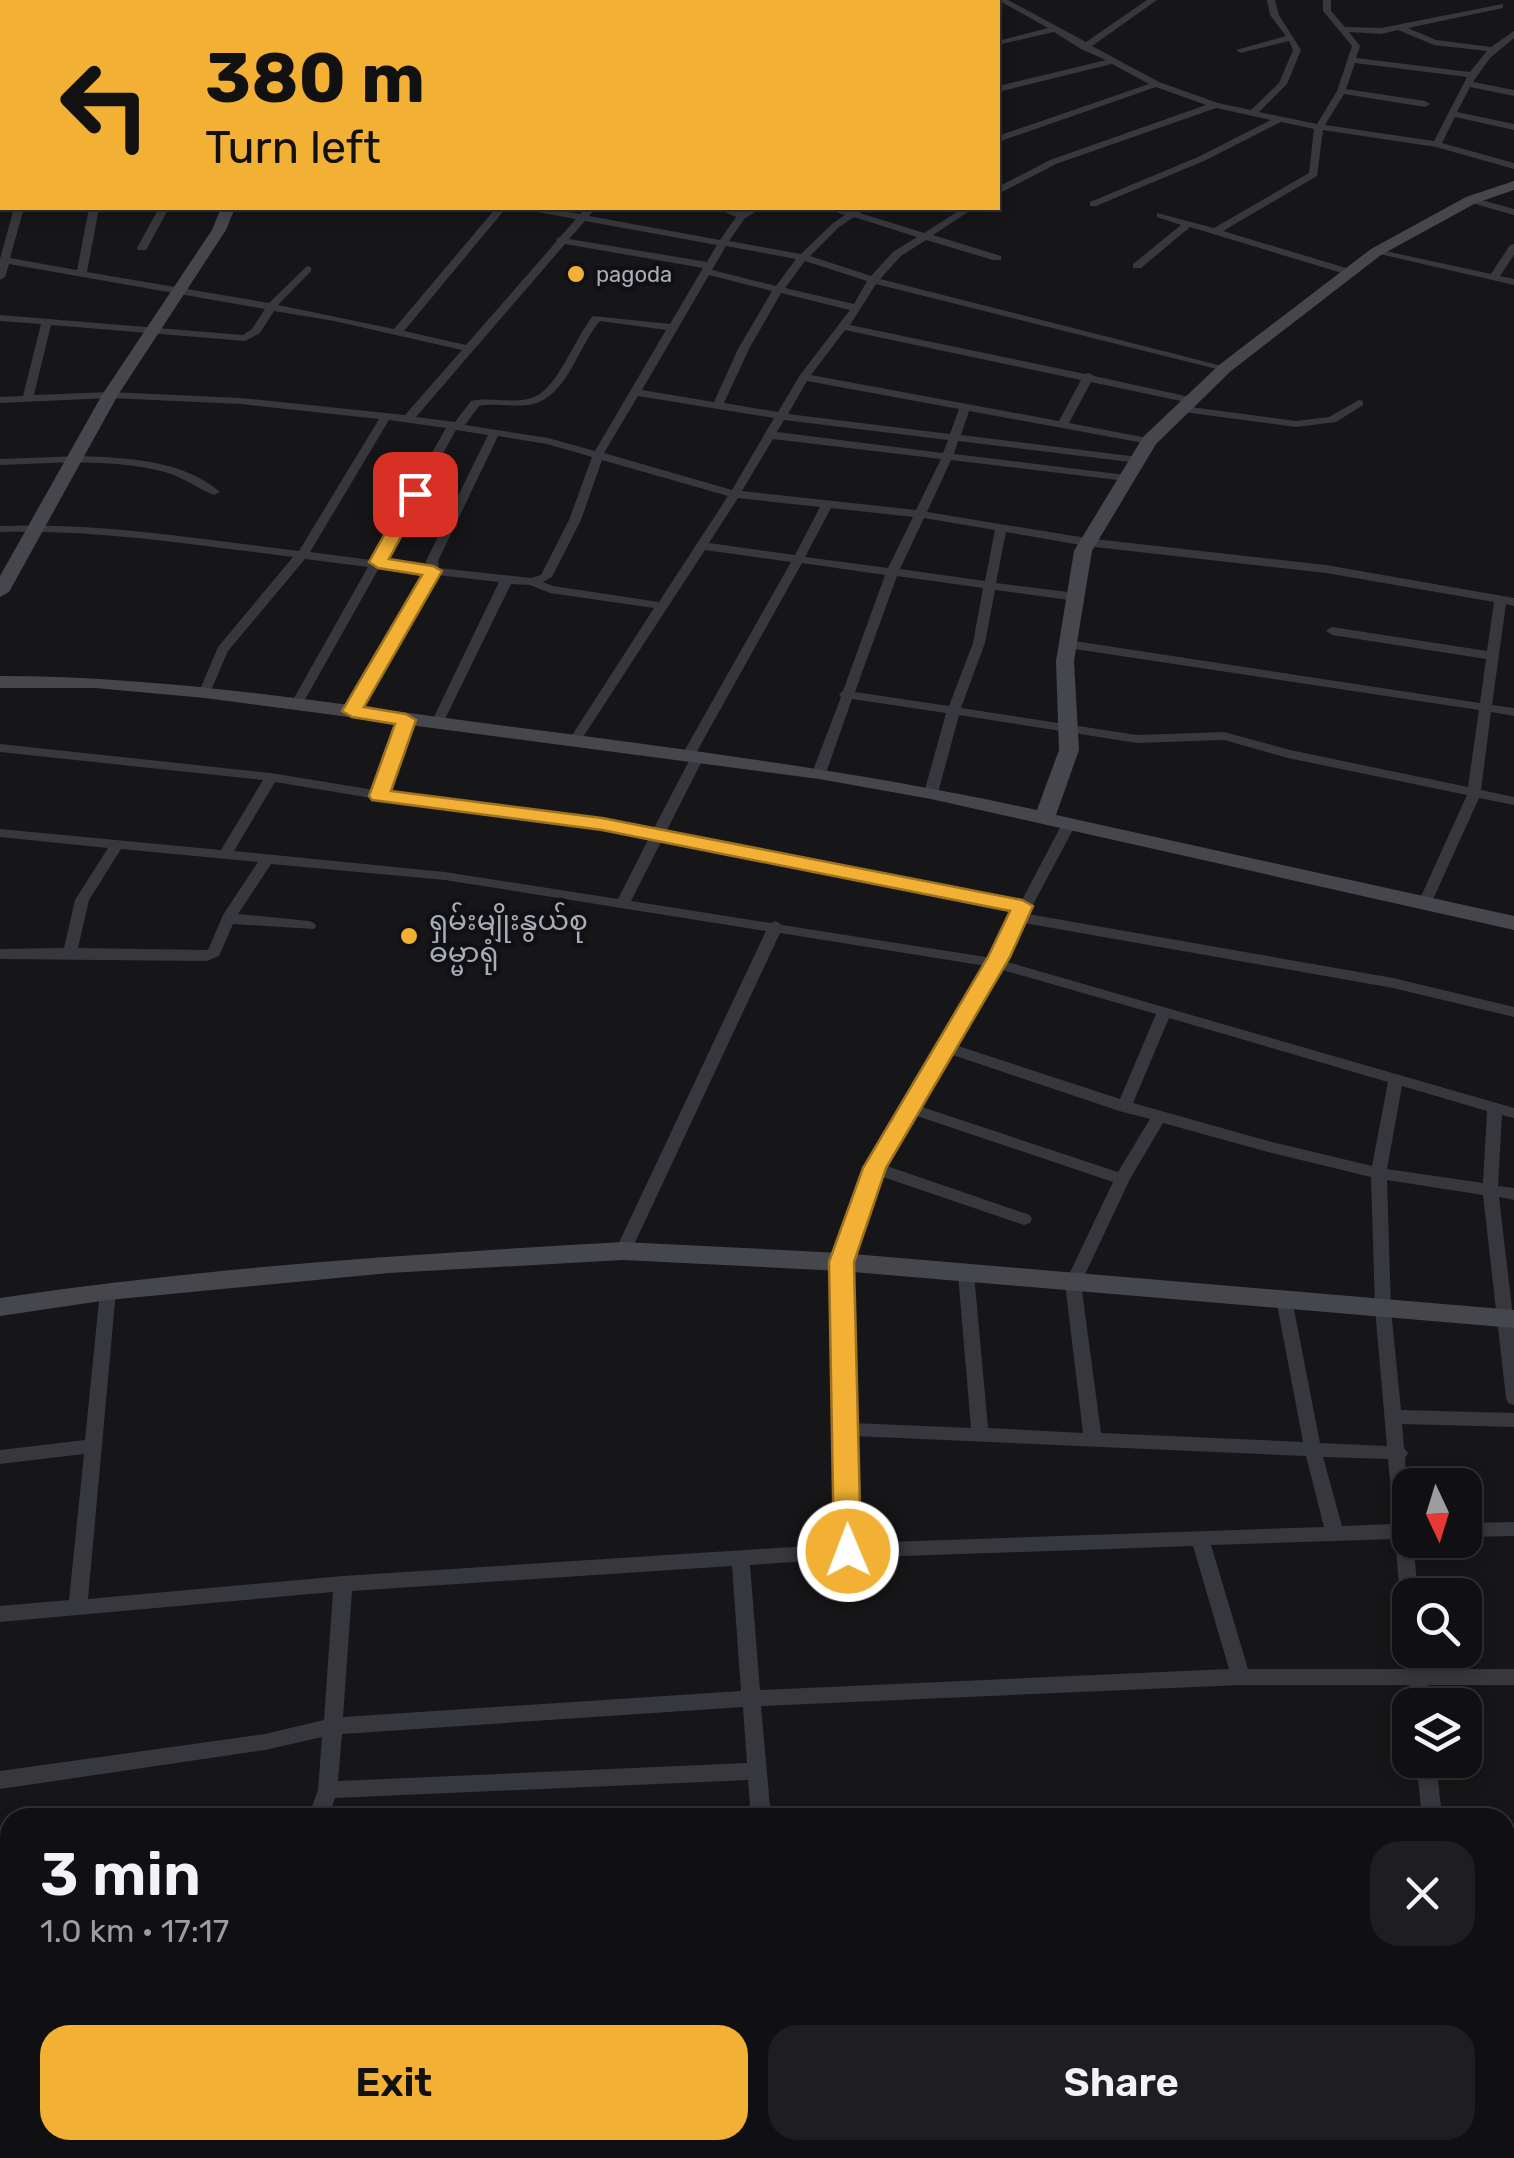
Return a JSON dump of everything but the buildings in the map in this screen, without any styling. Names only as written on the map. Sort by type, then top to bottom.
[{"type":"street","points":[[1002,0],[1156,84],[1215,105],[1278,120],[1437,144],[1514,166]]},
{"type":"street","points":[[1084,47],[1153,0]]},
{"type":"street","points":[[1252,114],[1282,84],[1297,50],[1275,22],[1272,0]]},
{"type":"street","points":[[1214,232],[1314,174],[1319,127],[1341,91],[1356,46],[1346,29],[1328,12],[1327,0]]},
{"type":"street","points":[[1454,0],[1474,12]]},
{"type":"street","points":[[1346,29],[1400,28],[1500,6]]},
{"type":"street","points":[[1400,28],[1434,42],[1488,49]]},
{"type":"street","points":[[1000,43],[1052,30]]},
{"type":"street","points":[[1437,144],[1453,114],[1459,92],[1471,80],[1488,49],[1514,34]]},
{"type":"street","points":[[1240,50],[1290,38]]},
{"type":"street","points":[[1351,60],[1471,80],[1514,93]]},
{"type":"street","points":[[1000,89],[1113,61]]},
{"type":"street","points":[[1000,139],[1156,84]]},
{"type":"street","points":[[1341,91],[1425,104]]},
{"type":"street","points":[[1000,190],[1053,162],[1215,105]]},
{"type":"street","points":[[1453,114],[1514,127]]},
{"type":"street","points":[[1094,204],[1202,160],[1278,120]]},
{"type":"street","points":[[1044,819],[1069,750],[1065,661],[1086,542],[1149,441],[1225,368],[1376,252],[1471,200],[1514,185]]},
{"type":"street","points":[[1471,200],[1514,212]]},
{"type":"street","points":[[0,277],[18,210]]},
{"type":"street","points":[[82,271],[94,210]]},
{"type":"street","points":[[142,248],[163,210]]},
{"type":"street","points":[[0,592],[110,394],[219,230],[227,210]]},
{"type":"street","points":[[398,331],[499,210]]},
{"type":"street","points":[[726,210],[742,216]]},
{"type":"street","points":[[532,582],[546,577],[565,541],[599,453],[724,243],[742,216],[753,210]]},
{"type":"street","points":[[718,404],[750,330],[823,234],[857,210],[998,258]]},
{"type":"street","points":[[576,740],[735,494],[804,377],[857,308],[873,280],[897,254],[965,210]]},
{"type":"street","points":[[408,419],[587,211],[805,258],[873,280],[1225,368]]},
{"type":"street","points":[[1160,215],[1349,272]]},
{"type":"street","points":[[1137,266],[1188,224]]},
{"type":"street","points":[[560,240],[709,269],[780,291],[857,308]]},
{"type":"street","points":[[1494,278],[1514,246]]},
{"type":"street","points":[[1376,252],[1514,282]]},
{"type":"street","points":[[4,260],[82,271],[398,331],[466,348]]},
{"type":"street","points":[[0,318],[245,338],[256,331],[271,307],[307,269]]},
{"type":"street","points":[[296,705],[456,426],[475,403],[537,400],[550,392],[597,318],[674,328]]},
{"type":"street","points":[[28,398],[47,321]]},
{"type":"street","points":[[841,326],[1089,376],[1186,404],[1296,424],[1332,420],[1359,402]]},
{"type":"street","points":[[1062,425],[1089,376]]},
{"type":"street","points":[[804,377],[1149,441]]},
{"type":"street","points":[[636,392],[781,416],[1138,460]]},
{"type":"street","points":[[0,400],[110,394],[241,401],[386,416],[599,453],[735,494],[919,514],[1086,542],[1326,569],[1507,601],[1493,656],[1474,792],[1425,903]]},
{"type":"street","points":[[819,774],[892,573],[948,455],[965,407]]},
{"type":"street","points":[[205,692],[222,650],[304,552],[386,416]]},
{"type":"street","points":[[352,711],[433,571],[432,561],[495,432]]},
{"type":"street","points":[[770,435],[1126,478]]},
{"type":"street","points":[[0,462],[74,459],[188,474],[214,492]]},
{"type":"street","points":[[624,903],[730,675],[827,506]]},
{"type":"street","points":[[0,529],[39,527],[304,552],[532,582],[550,589],[662,606]]},
{"type":"street","points":[[930,793],[953,713],[980,643],[1001,527]]},
{"type":"street","points":[[702,546],[1076,597]]},
{"type":"street","points":[[437,723],[506,579]]},
{"type":"street","points":[[1332,632],[1493,656]]},
{"type":"street","points":[[1068,644],[1514,712]]},
{"type":"street","points":[[0,682],[96,682],[205,692],[819,774],[930,793],[1514,923]]},
{"type":"street","points":[[845,694],[1070,731],[1137,738],[1224,736],[1288,754],[1514,800]]},
{"type":"street","points":[[379,796],[406,720]]},
{"type":"street","points":[[0,748],[271,777],[656,834],[1020,912],[1393,983],[1514,1012]]},
{"type":"street","points":[[226,853],[271,777]]},
{"type":"street","points":[[848,1551],[842,1262],[875,1168],[996,963],[1069,824]]},
{"type":"street","points":[[0,833],[445,876],[996,963],[1514,1113]]},
{"type":"street","points":[[70,953],[82,900],[118,842]]},
{"type":"street","points":[[0,954],[207,956],[214,953],[230,915],[268,858]]},
{"type":"street","points":[[230,915],[235,920],[309,926]]},
{"type":"street","points":[[623,1251],[776,926]]},
{"type":"street","points":[[1124,1106],[1164,1012]]},
{"type":"street","points":[[946,1047],[1124,1106],[1378,1173],[1514,1194]]},
{"type":"street","points":[[1396,1079],[1378,1173],[1383,1309],[1400,1468]]},
{"type":"street","points":[[910,1108],[1122,1179]]},
{"type":"street","points":[[1495,1108],[1490,1190],[1509,1319],[1514,1398]]},
{"type":"street","points":[[1093,1440],[1074,1283],[1122,1179],[1159,1116]]},
{"type":"street","points":[[875,1168],[1024,1219]]},
{"type":"street","points":[[0,1307],[108,1291],[389,1264],[623,1251],[842,1262],[1509,1319]]},
{"type":"street","points":[[966,1274],[980,1435]]},
{"type":"street","points":[[78,1605],[108,1291]]},
{"type":"street","points":[[1284,1300],[1313,1450],[1335,1533]]},
{"type":"street","points":[[1395,1417],[1514,1420]]},
{"type":"street","points":[[844,1429],[1399,1454]]},
{"type":"street","points":[[0,1457],[95,1446]]},
{"type":"street","points":[[1482,1530],[1514,1530]]},
{"type":"street","points":[[0,1614],[343,1584],[848,1551],[1392,1531]]},
{"type":"street","points":[[1200,1538],[1241,1677]]},
{"type":"street","points":[[740,1558],[761,1808]]},
{"type":"street","points":[[322,1808],[328,1790],[343,1584]]},
{"type":"street","points":[[1417,1668],[1419,1688]]},
{"type":"street","points":[[0,1780],[265,1742],[332,1726],[754,1698],[1241,1677],[1418,1674],[1514,1677]]},
{"type":"street","points":[[328,1790],[759,1771]]},
{"type":"street","points":[[1428,1778],[1431,1808]]},
{"type":"place","name":"pagoda","points":[[576,274]]},
{"type":"place","name":"ရှမ်းမျိုးနွယ်စု ဓမ္မာရုံ","points":[[409,936]]},
{"type":"route","points":[[415,494],[378,562],[433,571],[352,711],[406,720],[379,796],[602,824],[1022,906],[999,957],[875,1168],[842,1262],[848,1551]]}]
